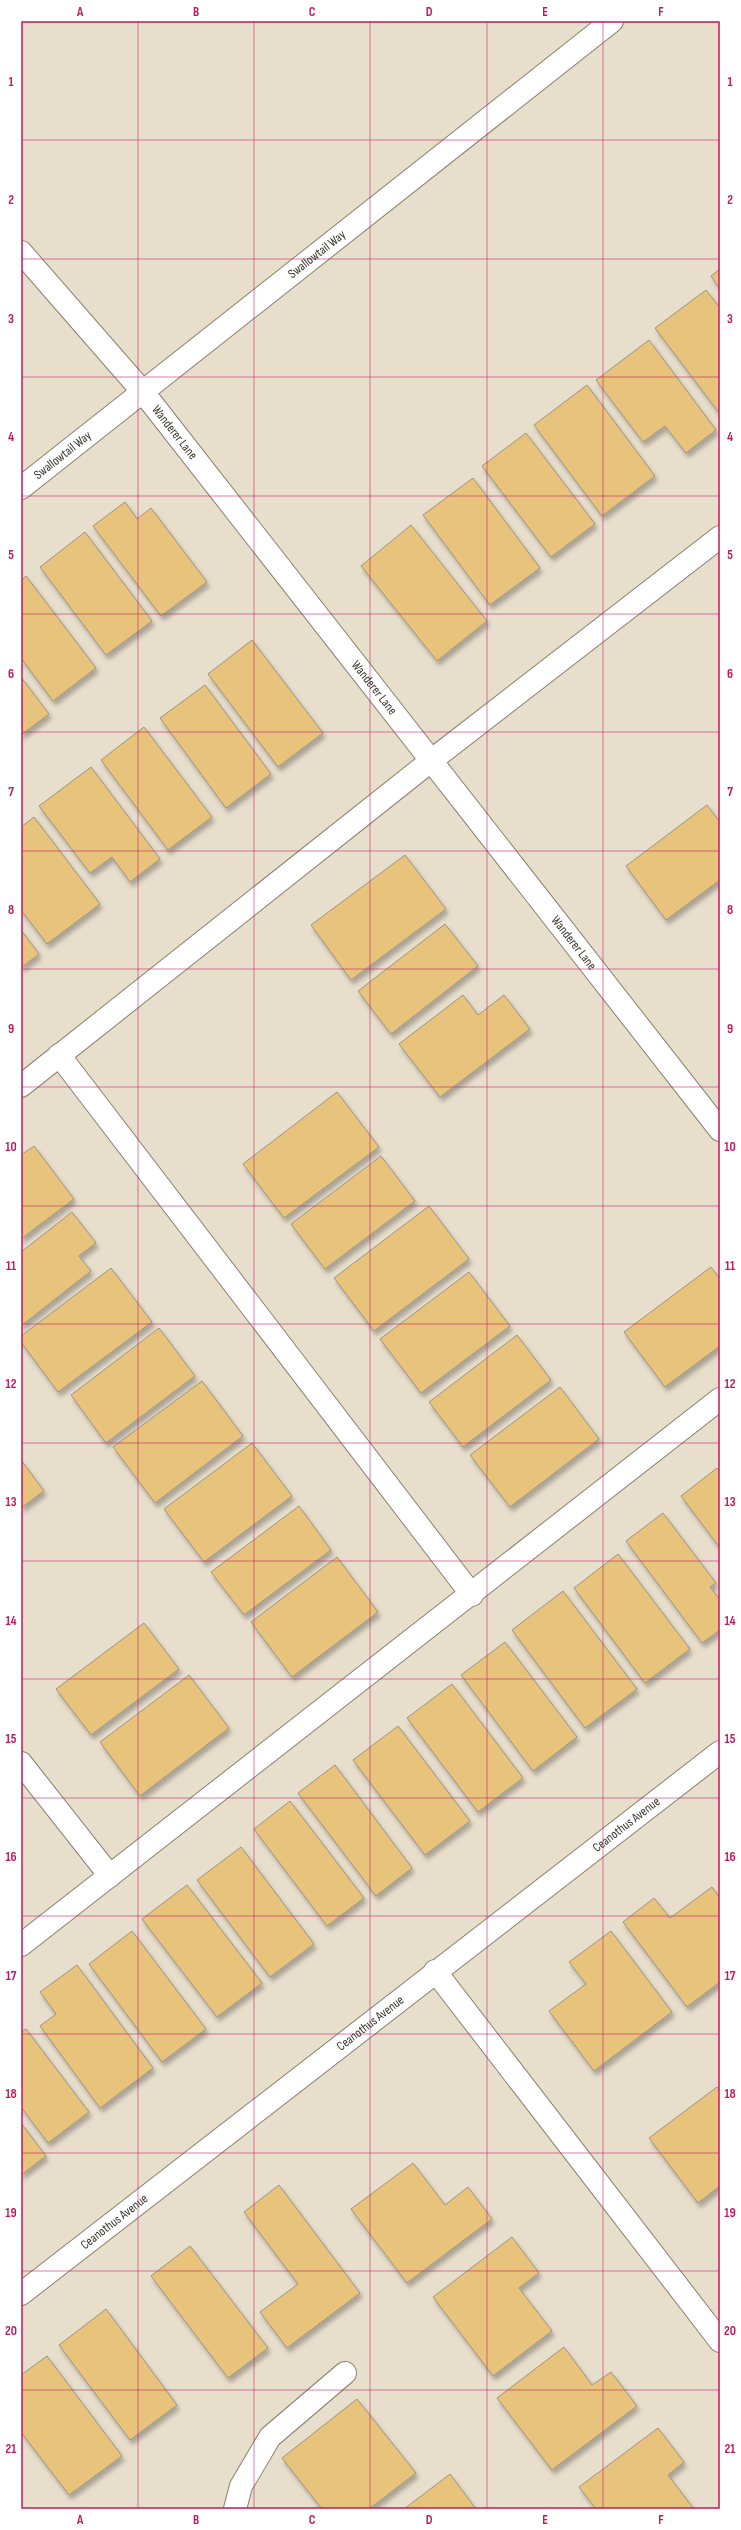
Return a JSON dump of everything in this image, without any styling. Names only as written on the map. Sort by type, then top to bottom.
[{"type":"street","name":"Swallowtail Way","points":[[21,488],[612,21]]},
{"type":"street","name":"Wanderer Lane","points":[[21,252],[143,392],[720,1130]]},
{"type":"street","points":[[21,1086],[432,760],[720,537]]},
{"type":"street","points":[[59,1055],[472,1595]]},
{"type":"street","points":[[21,1945],[472,1595],[720,1399]]},
{"type":"street","name":"Ceanothus Avenue","points":[[21,2294],[435,1971],[720,1752]]},
{"type":"street","points":[[21,1763],[110,1876]]},
{"type":"street","points":[[435,1971],[720,2341]]},
{"type":"street","points":[[235,2509],[241,2486],[270,2437],[345,2373]]},
{"type":"building","points":[[720,269],[720,289],[711,276]]},
{"type":"building","points":[[706,290],[720,308],[720,414],[655,328]]},
{"type":"building","points":[[649,340],[716,430],[686,453],[665,426],[643,442],[596,380]]},
{"type":"building","points":[[587,385],[655,476],[602,516],[534,425]]},
{"type":"building","points":[[526,433],[595,524],[551,557],[482,466]]},
{"type":"building","points":[[473,478],[540,568],[490,605],[423,515]]},
{"type":"building","points":[[125,502],[137,519],[151,508],[207,582],[161,616],[93,526]]},
{"type":"building","points":[[411,525],[487,621],[437,661],[361,566]]},
{"type":"building","points":[[85,532],[152,621],[106,655],[40,567]]},
{"type":"building","points":[[26,576],[96,668],[53,701],[21,658],[21,581]]},
{"type":"building","points":[[252,640],[323,733],[278,767],[208,674]]},
{"type":"building","points":[[21,677],[49,714],[21,735]]},
{"type":"building","points":[[205,685],[271,774],[226,808],[160,718]]},
{"type":"building","points":[[144,727],[212,817],[168,850],[101,760]]},
{"type":"building","points":[[91,767],[160,859],[130,882],[112,857],[90,873],[39,806]]},
{"type":"building","points":[[707,805],[720,822],[720,880],[666,920],[626,866]]},
{"type":"building","points":[[34,817],[100,904],[47,944],[21,910],[21,827]]},
{"type":"building","points":[[405,855],[446,909],[351,980],[311,925]]},
{"type":"building","points":[[445,924],[478,966],[391,1034],[358,991]]},
{"type":"building","points":[[21,930],[39,954],[21,968]]},
{"type":"building","points":[[463,995],[478,1015],[504,995],[530,1029],[440,1097],[399,1044]]},
{"type":"building","points":[[337,1092],[379,1147],[284,1218],[243,1164]]},
{"type":"building","points":[[34,1146],[74,1199],[21,1239],[21,1155]]},
{"type":"building","points":[[381,1156],[415,1201],[325,1269],[291,1224]]},
{"type":"building","points":[[429,1206],[469,1259],[374,1331],[334,1278]]},
{"type":"building","points":[[72,1212],[96,1243],[79,1256],[91,1271],[21,1326],[21,1252]]},
{"type":"building","points":[[711,1267],[720,1279],[720,1346],[665,1387],[624,1332]]},
{"type":"building","points":[[111,1268],[152,1322],[58,1392],[21,1342],[21,1336]]},
{"type":"building","points":[[469,1272],[510,1326],[421,1393],[380,1339]]},
{"type":"building","points":[[159,1328],[195,1376],[106,1443],[71,1395]]},
{"type":"building","points":[[517,1335],[551,1380],[463,1447],[429,1402]]},
{"type":"building","points":[[202,1381],[243,1436],[155,1503],[113,1447]]},
{"type":"building","points":[[560,1387],[599,1439],[510,1507],[470,1455]]},
{"type":"building","points":[[252,1443],[292,1496],[204,1562],[164,1509]]},
{"type":"building","points":[[21,1460],[44,1491],[21,1508]]},
{"type":"building","points":[[717,1468],[720,1472],[720,1548],[681,1496]]},
{"type":"building","points":[[299,1506],[331,1550],[244,1615],[211,1572]]},
{"type":"building","points":[[663,1513],[716,1583],[710,1587],[720,1600],[720,1630],[702,1643],[626,1541]]},
{"type":"building","points":[[618,1554],[690,1649],[645,1683],[574,1588]]},
{"type":"building","points":[[337,1557],[378,1612],[292,1677],[251,1622]]},
{"type":"building","points":[[563,1591],[637,1689],[585,1728],[512,1630]]},
{"type":"building","points":[[144,1623],[179,1669],[91,1735],[56,1689]]},
{"type":"building","points":[[505,1642],[577,1737],[533,1771],[461,1675]]},
{"type":"building","points":[[189,1675],[229,1728],[140,1796],[100,1742]]},
{"type":"building","points":[[452,1684],[523,1778],[478,1812],[407,1718]]},
{"type":"building","points":[[398,1726],[470,1821],[425,1855],[353,1760]]},
{"type":"building","points":[[335,1765],[412,1868],[376,1896],[298,1793]]},
{"type":"building","points":[[290,1801],[364,1898],[327,1926],[254,1829]]},
{"type":"building","points":[[241,1847],[314,1944],[270,1977],[197,1880]]},
{"type":"building","points":[[187,1885],[262,1983],[217,2017],[142,1919]]},
{"type":"building","points":[[712,1887],[720,1898],[720,1982],[687,2007],[623,1922],[654,1898],[670,1918]]},
{"type":"building","points":[[132,1931],[206,2029],[162,2062],[89,1964]]},
{"type":"building","points":[[611,1931],[672,2012],[594,2071],[549,2011],[586,1984],[569,1962]]},
{"type":"building","points":[[77,1965],[153,2068],[100,2108],[40,2026],[56,2014],[40,1992]]},
{"type":"building","points":[[26,2029],[89,2112],[48,2143],[21,2107],[21,2032]]},
{"type":"building","points":[[717,2087],[720,2091],[720,2186],[698,2203],[649,2138]]},
{"type":"building","points":[[21,2123],[46,2156],[21,2175]]},
{"type":"building","points":[[413,2163],[445,2205],[468,2187],[492,2219],[407,2283],[351,2209]]},
{"type":"building","points":[[279,2185],[360,2293],[287,2348],[260,2312],[298,2284],[244,2212]]},
{"type":"building","points":[[512,2237],[539,2273],[519,2288],[552,2331],[493,2376],[433,2297]]},
{"type":"building","points":[[190,2246],[268,2348],[228,2378],[151,2276]]},
{"type":"building","points":[[106,2309],[177,2405],[130,2440],[59,2345]]},
{"type":"building","points":[[564,2347],[592,2385],[611,2372],[637,2406],[552,2470],[497,2398]]},
{"type":"building","points":[[47,2356],[122,2456],[69,2495],[21,2432],[21,2375]]},
{"type":"building","points":[[357,2399],[416,2473],[369,2509],[322,2509],[282,2458]]},
{"type":"building","points":[[658,2428],[684,2462],[668,2475],[694,2509],[596,2509],[579,2487]]},
{"type":"building","points":[[450,2474],[476,2509],[404,2509]]}]
